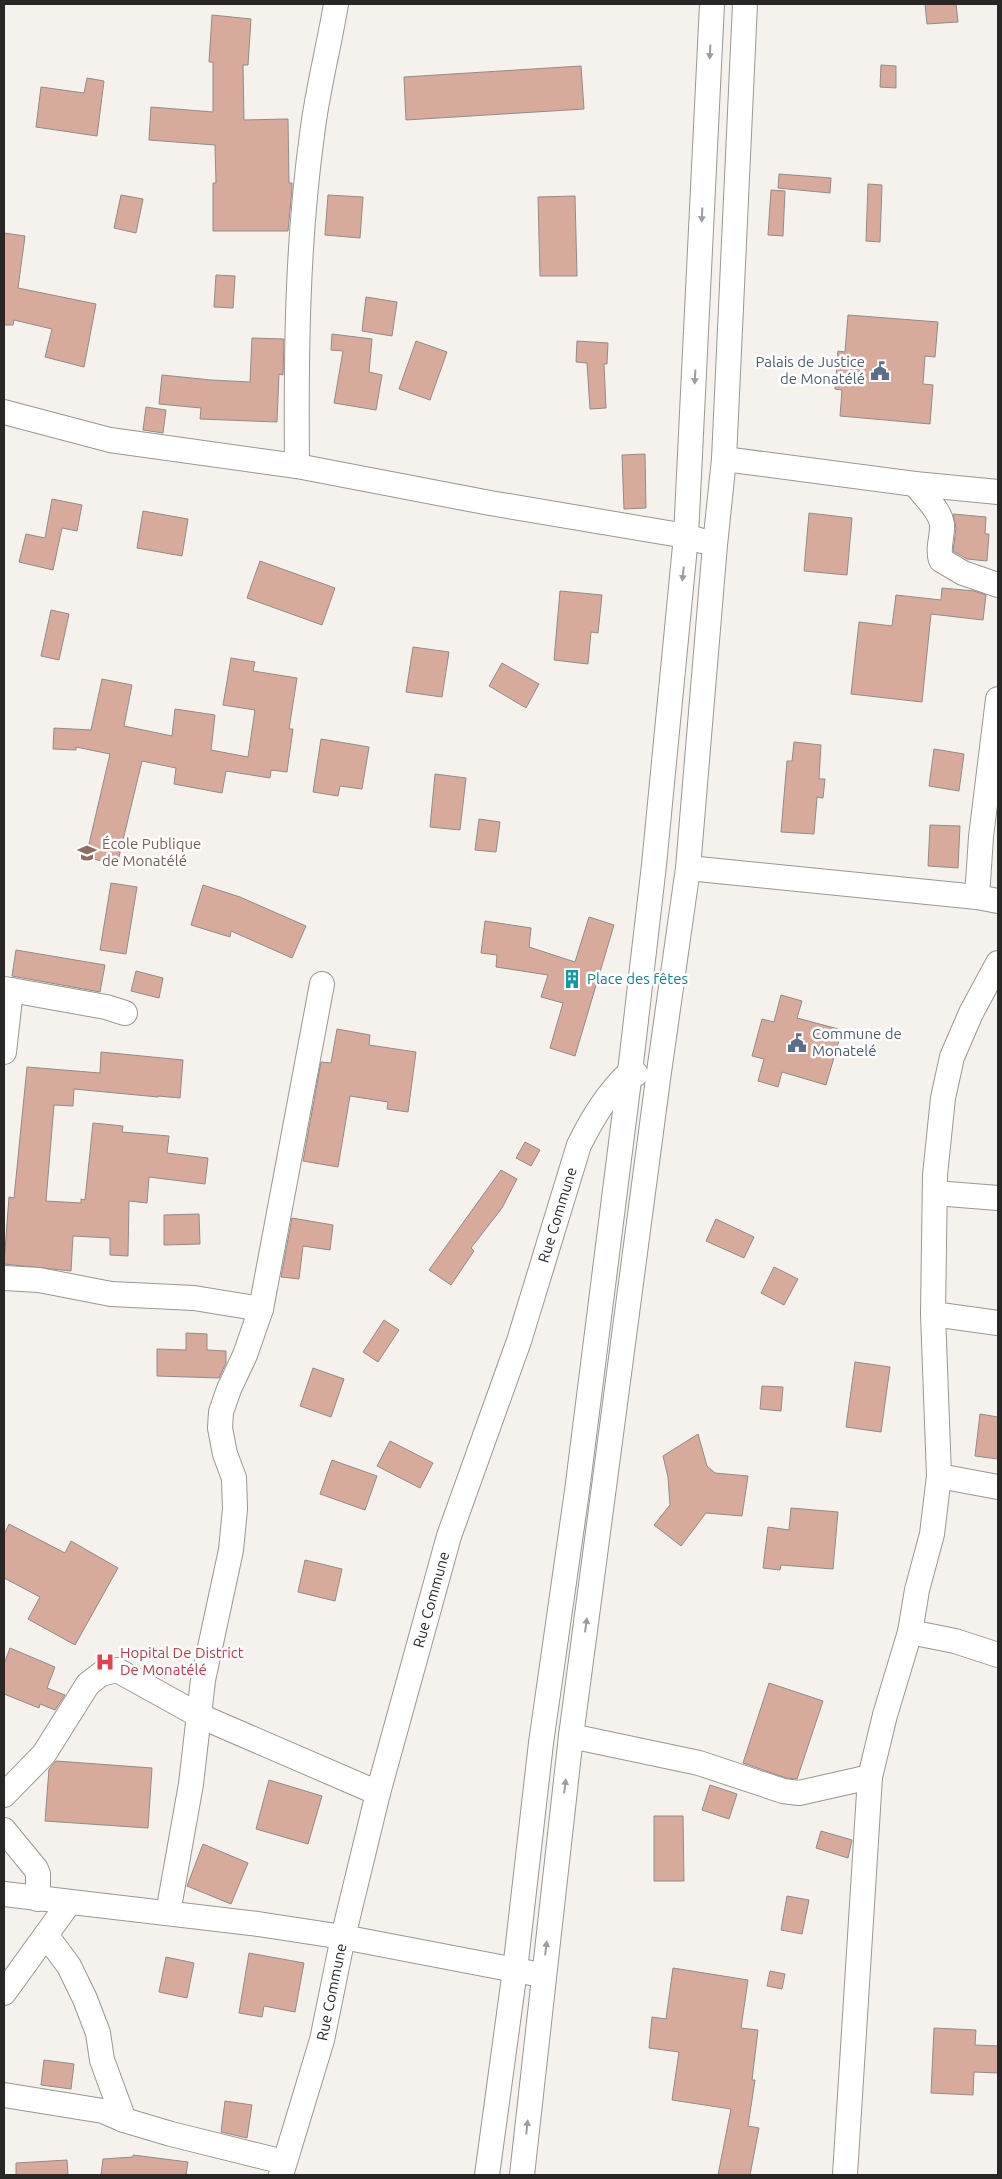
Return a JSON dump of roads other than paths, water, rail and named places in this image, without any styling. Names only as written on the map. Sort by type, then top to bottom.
[{"type":"street","points":[[297,466],[296,368],[302,224],[312,134],[336,4]]},
{"type":"street","points":[[487,2175],[515,1970],[541,1743],[577,1491],[654,865],[686,536],[712,4]]},
{"type":"street","points":[[522,2175],[571,1736],[658,1079],[688,868],[724,458],[745,4]]},
{"type":"street","points":[[4,412],[110,440],[297,466],[490,504],[686,536],[715,545]]},
{"type":"street","points":[[724,458],[915,484],[998,492]]},
{"type":"street","points":[[915,484],[940,515],[942,524],[938,553],[941,560],[963,573],[998,585]]},
{"type":"street","points":[[688,868],[988,899],[981,837],[998,699]]},
{"type":"street","points":[[845,2175],[870,1777],[885,1715],[910,1632],[917,1590],[932,1534],[939,1476],[933,1314],[935,1193],[943,1098],[952,1057],[971,1013],[998,963]]},
{"type":"street","points":[[168,1913],[191,1784],[205,1670],[232,1550],[235,1509],[234,1478],[225,1454],[220,1428],[221,1412],[229,1389],[245,1355],[261,1309],[322,984]]},
{"type":"street","points":[[4,1052],[7,990],[106,1007],[125,1013]]},
{"type":"street","points":[[630,1072],[658,1079]]},
{"type":"street","name":"Rue Commune","points":[[283,2169],[322,2040],[343,1936],[378,1793],[449,1536],[519,1341],[579,1145],[594,1114],[613,1088],[630,1072]]},
{"type":"street","points":[[935,1193],[998,1198]]},
{"type":"street","points":[[4,1278],[39,1280],[112,1294],[194,1298],[261,1309]]},
{"type":"street","points":[[933,1314],[998,1323]]},
{"type":"street","points":[[939,1476],[998,1487]]},
{"type":"street","points":[[577,1491],[604,1494]]},
{"type":"street","points":[[910,1632],[955,1641],[998,1655]]},
{"type":"street","points":[[4,1795],[44,1754],[88,1684],[101,1674],[117,1670],[200,1716],[378,1793]]},
{"type":"street","points":[[571,1736],[699,1763],[784,1791],[807,1792],[870,1777]]},
{"type":"street","points":[[4,1830],[36,1869],[38,1874],[38,1899]]},
{"type":"street","points":[[4,1894],[343,1936],[543,1975]]},
{"type":"street","points":[[4,1993],[69,1903]]},
{"type":"street","points":[[46,1935],[69,1966],[85,1999],[98,2033],[102,2060],[124,2120]]},
{"type":"street","points":[[4,2095],[103,2110],[124,2120],[283,2169]]},
{"type":"place","name":"Palais de Justice de Monatélé","points":[[880,371]]},
{"type":"place","name":"École Publique de Monatélé","points":[[87,853]]},
{"type":"place","name":"Place des fêtes","points":[[572,979]]},
{"type":"place","name":"Commune de Monatelé","points":[[797,1043]]},
{"type":"place","name":"Hopital De District De Monatélé","points":[[105,1662]]}]
